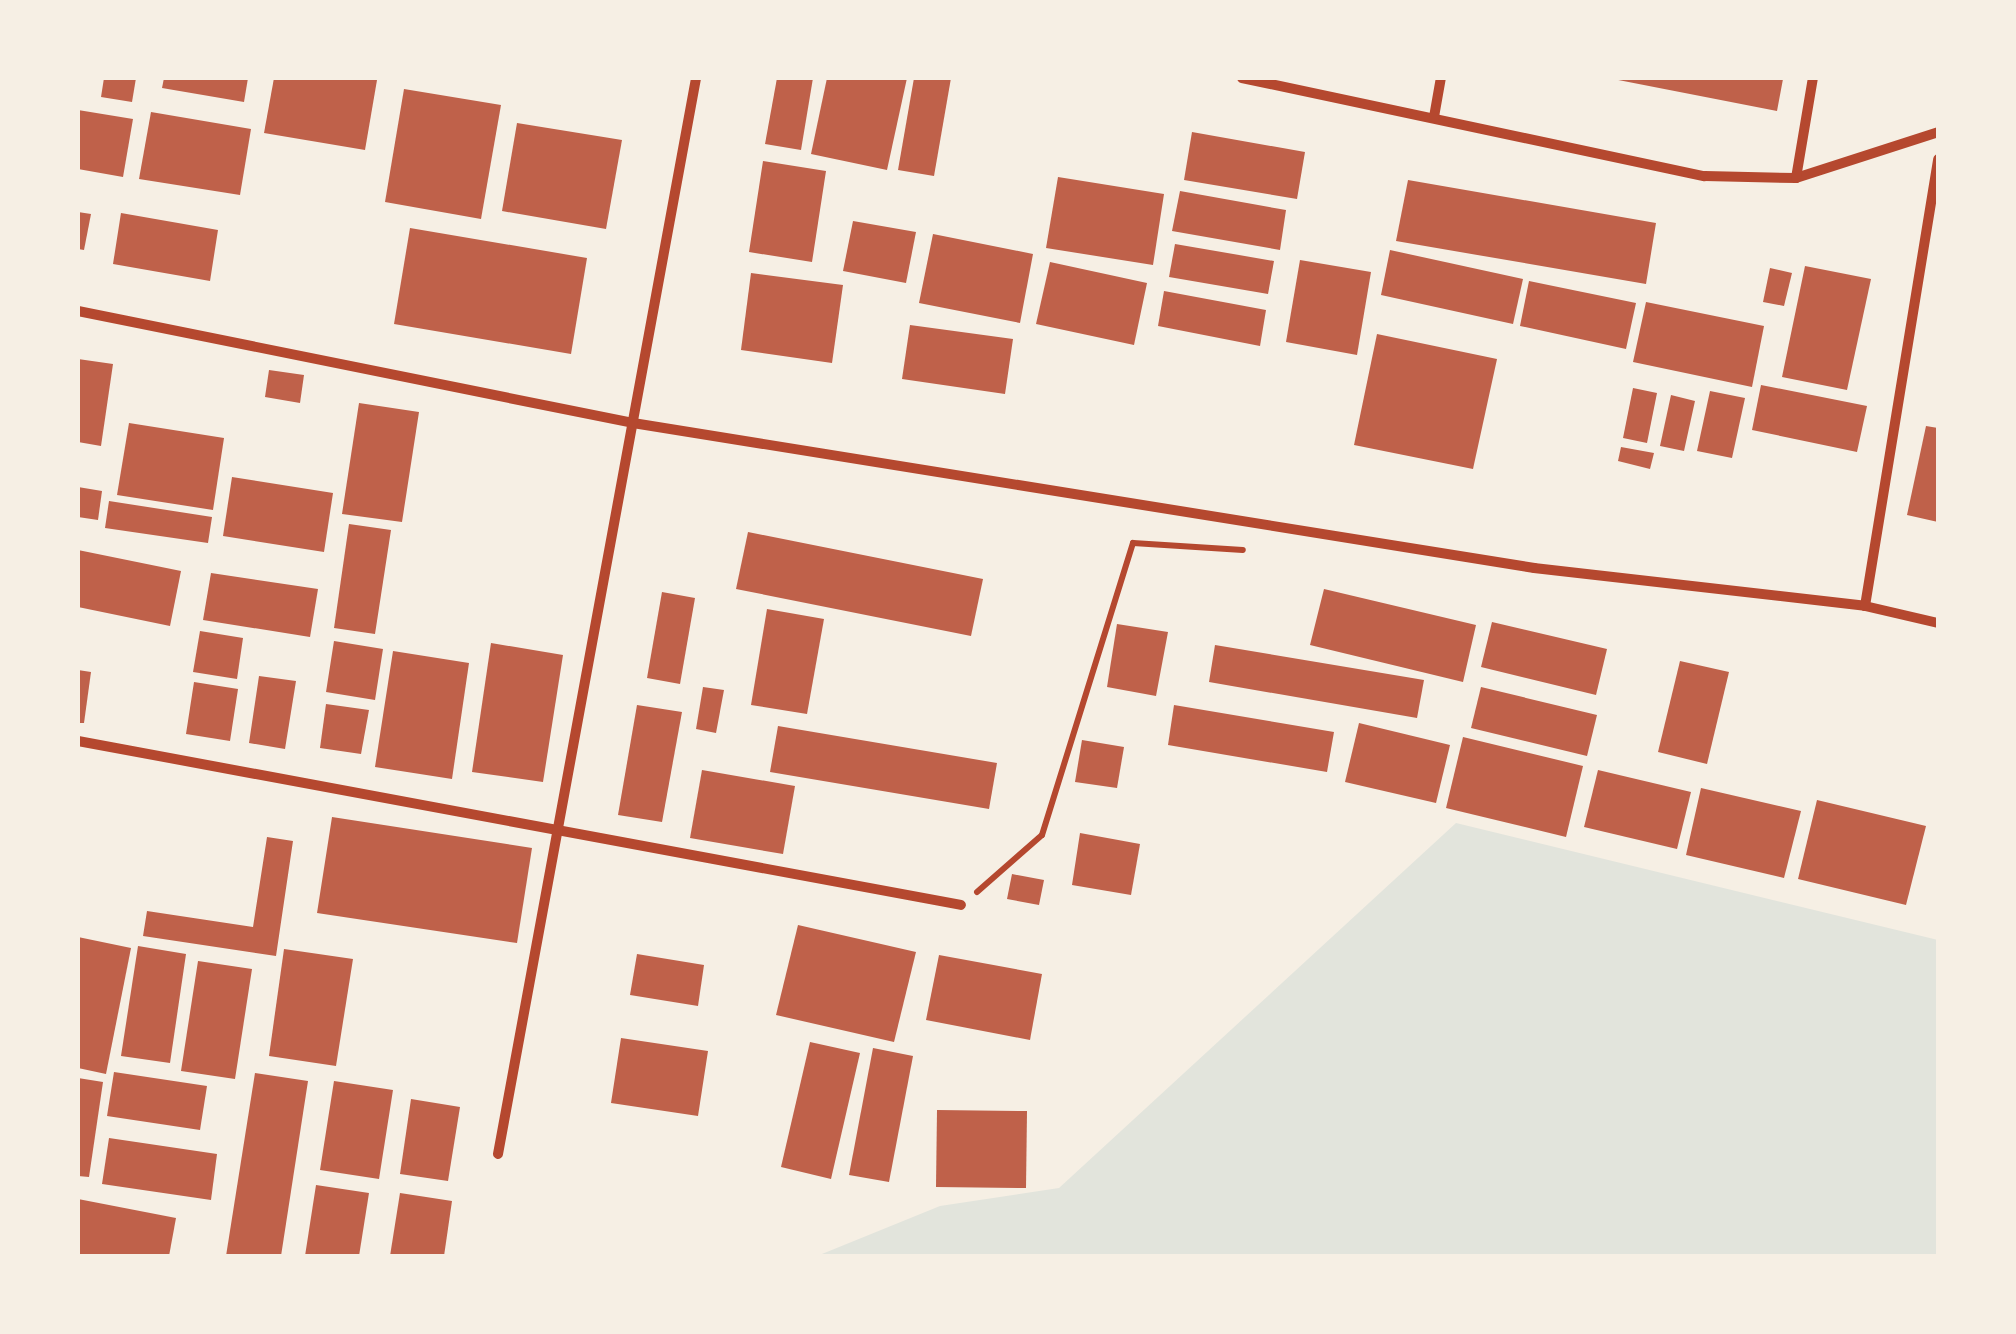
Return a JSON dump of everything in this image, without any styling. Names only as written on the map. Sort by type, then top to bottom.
[{"type":"street","points":[[498,1154],[696,78]]},
{"type":"street","points":[[1242,78],[1706,176],[1796,178],[1938,132]]},
{"type":"street","points":[[1434,117],[1441,78]]},
{"type":"street","points":[[1796,178],[1813,78]]},
{"type":"street","points":[[1865,606],[1938,159]]},
{"type":"street","points":[[1924,253],[1938,256]]},
{"type":"street","points":[[78,311],[633,423],[1534,568],[1865,606],[1938,622]]},
{"type":"street","points":[[78,742],[560,827],[962,905]]},
{"type":"path","points":[[962,905],[1042,834],[1132,543],[1247,550]]},
{"type":"shaded area","points":[[1456,823],[1938,940],[1938,1256],[817,1256],[940,1206],[1059,1188]]},
{"type":"building","points":[[104,78],[136,78],[132,102],[101,97]]},
{"type":"building","points":[[164,78],[248,78],[244,102],[162,88]]},
{"type":"building","points":[[274,78],[377,80],[365,150],[264,133]]},
{"type":"building","points":[[777,78],[813,78],[801,150],[765,144]]},
{"type":"building","points":[[827,78],[907,78],[887,170],[811,154]]},
{"type":"building","points":[[914,78],[951,78],[934,176],[898,170]]},
{"type":"building","points":[[1608,78],[1775,78],[1783,79],[1777,111]]},
{"type":"building","points":[[404,89],[501,105],[481,219],[385,202]]},
{"type":"building","points":[[78,110],[133,119],[123,177],[78,169]]},
{"type":"building","points":[[151,112],[251,129],[240,195],[139,179]]},
{"type":"building","points":[[517,123],[622,140],[606,229],[502,211]]},
{"type":"building","points":[[1192,132],[1305,152],[1297,199],[1184,180]]},
{"type":"building","points":[[763,161],[826,171],[812,262],[749,252]]},
{"type":"building","points":[[1058,177],[1164,194],[1153,265],[1046,248]]},
{"type":"building","points":[[1408,180],[1656,223],[1646,284],[1396,241]]},
{"type":"building","points":[[1180,191],[1286,210],[1280,250],[1172,231]]},
{"type":"building","points":[[78,212],[91,214],[84,250],[78,249]]},
{"type":"building","points":[[121,213],[218,230],[210,281],[113,264]]},
{"type":"building","points":[[853,221],[916,232],[906,283],[843,271]]},
{"type":"building","points":[[410,228],[587,258],[571,354],[394,324]]},
{"type":"building","points":[[933,234],[1033,254],[1020,323],[919,303]]},
{"type":"building","points":[[1175,244],[1274,261],[1268,294],[1169,277]]},
{"type":"building","points":[[1390,250],[1523,279],[1513,324],[1381,295]]},
{"type":"building","points":[[1300,260],[1371,272],[1357,355],[1286,342]]},
{"type":"building","points":[[1050,262],[1147,283],[1134,345],[1036,324]]},
{"type":"building","points":[[1805,266],[1871,279],[1847,390],[1782,377]]},
{"type":"building","points":[[1770,268],[1792,273],[1784,306],[1763,302]]},
{"type":"building","points":[[751,273],[843,285],[832,363],[741,350]]},
{"type":"building","points":[[1529,281],[1636,303],[1626,349],[1520,326]]},
{"type":"building","points":[[1164,291],[1266,310],[1260,346],[1158,326]]},
{"type":"building","points":[[1646,302],[1764,326],[1752,387],[1633,362]]},
{"type":"building","points":[[910,325],[1013,339],[1005,394],[902,379]]},
{"type":"building","points":[[1377,334],[1497,359],[1473,469],[1354,445]]},
{"type":"building","points":[[78,359],[113,364],[101,446],[78,442]]},
{"type":"building","points":[[269,370],[304,375],[300,403],[265,397]]},
{"type":"building","points":[[1761,385],[1867,406],[1857,452],[1752,430]]},
{"type":"building","points":[[1633,388],[1657,393],[1647,443],[1623,438]]},
{"type":"building","points":[[1710,391],[1745,398],[1732,458],[1697,451]]},
{"type":"building","points":[[1671,395],[1695,401],[1684,451],[1660,446]]},
{"type":"building","points":[[359,403],[419,412],[402,522],[342,514]]},
{"type":"building","points":[[129,423],[224,438],[213,510],[117,495]]},
{"type":"building","points":[[1926,426],[1938,428],[1938,522],[1907,515]]},
{"type":"building","points":[[1621,447],[1654,453],[1650,469],[1618,461]]},
{"type":"building","points":[[232,477],[333,493],[324,552],[223,536]]},
{"type":"building","points":[[78,487],[102,491],[98,520],[78,517]]},
{"type":"building","points":[[109,501],[212,517],[208,543],[105,528]]},
{"type":"building","points":[[349,524],[391,530],[375,634],[334,628]]},
{"type":"building","points":[[748,532],[983,579],[971,636],[736,589]]},
{"type":"building","points":[[78,550],[181,571],[170,626],[78,607]]},
{"type":"building","points":[[211,573],[318,589],[310,637],[203,620]]},
{"type":"building","points":[[1324,589],[1476,625],[1463,682],[1310,645]]},
{"type":"building","points":[[662,592],[695,598],[680,684],[647,678]]},
{"type":"building","points":[[767,609],[824,619],[807,714],[751,705]]},
{"type":"building","points":[[1492,622],[1607,649],[1596,695],[1481,667]]},
{"type":"building","points":[[1117,624],[1168,632],[1156,696],[1107,687]]},
{"type":"building","points":[[200,631],[243,638],[237,679],[193,672]]},
{"type":"building","points":[[334,641],[383,649],[375,700],[326,692]]},
{"type":"building","points":[[491,643],[563,655],[543,782],[472,772]]},
{"type":"building","points":[[1215,645],[1424,680],[1417,718],[1209,682]]},
{"type":"building","points":[[393,651],[469,663],[452,779],[375,767]]},
{"type":"building","points":[[1680,661],[1729,672],[1707,764],[1658,752]]},
{"type":"building","points":[[78,670],[91,672],[84,723],[78,723]]},
{"type":"building","points":[[259,676],[296,681],[285,749],[249,743]]},
{"type":"building","points":[[194,682],[238,689],[230,741],[186,734]]},
{"type":"building","points":[[703,687],[724,690],[716,733],[696,729]]},
{"type":"building","points":[[1481,687],[1597,715],[1587,756],[1471,728]]},
{"type":"building","points":[[326,704],[369,710],[361,754],[320,748]]},
{"type":"building","points":[[637,705],[682,712],[662,822],[618,815]]},
{"type":"building","points":[[1174,705],[1334,732],[1327,772],[1168,745]]},
{"type":"building","points":[[1359,723],[1450,745],[1436,803],[1345,782]]},
{"type":"building","points":[[778,726],[997,763],[989,809],[770,772]]},
{"type":"building","points":[[1463,737],[1583,766],[1566,837],[1446,808]]},
{"type":"building","points":[[1082,740],[1124,747],[1117,788],[1075,782]]},
{"type":"building","points":[[702,770],[795,786],[783,854],[690,838]]},
{"type":"building","points":[[1598,770],[1691,792],[1677,849],[1584,827]]},
{"type":"building","points":[[1701,788],[1801,811],[1784,878],[1686,855]]},
{"type":"building","points":[[1817,800],[1926,826],[1906,905],[1798,879]]},
{"type":"building","points":[[332,817],[532,848],[517,943],[317,913]]},
{"type":"building","points":[[1080,833],[1140,844],[1131,895],[1072,885]]},
{"type":"building","points":[[267,837],[293,841],[276,956],[143,936],[147,911],[253,927]]},
{"type":"building","points":[[1012,874],[1044,880],[1039,905],[1007,899]]},
{"type":"building","points":[[798,925],[916,952],[894,1042],[776,1015]]},
{"type":"building","points":[[78,937],[131,948],[106,1074],[78,1068]]},
{"type":"building","points":[[138,946],[186,954],[170,1063],[121,1056]]},
{"type":"building","points":[[284,949],[353,959],[336,1066],[269,1056]]},
{"type":"building","points":[[637,954],[704,965],[698,1006],[630,995]]},
{"type":"building","points":[[939,955],[1042,974],[1030,1040],[926,1020]]},
{"type":"building","points":[[198,961],[252,969],[235,1079],[181,1071]]},
{"type":"building","points":[[621,1038],[708,1051],[698,1116],[611,1103]]},
{"type":"building","points":[[810,1042],[860,1053],[831,1179],[781,1167]]},
{"type":"building","points":[[873,1048],[913,1056],[889,1182],[849,1175]]},
{"type":"building","points":[[114,1072],[207,1086],[200,1130],[107,1116]]},
{"type":"building","points":[[255,1073],[308,1081],[281,1256],[226,1256]]},
{"type":"building","points":[[78,1078],[103,1082],[89,1177],[78,1176]]},
{"type":"building","points":[[334,1081],[393,1090],[379,1179],[320,1170]]},
{"type":"building","points":[[411,1099],[460,1107],[448,1181],[400,1174]]},
{"type":"building","points":[[937,1110],[1027,1111],[1026,1188],[936,1187]]},
{"type":"building","points":[[109,1138],[217,1154],[211,1200],[102,1184]]},
{"type":"building","points":[[316,1185],[369,1193],[359,1256],[305,1256]]},
{"type":"building","points":[[400,1193],[452,1201],[444,1256],[390,1256]]},
{"type":"building","points":[[78,1199],[176,1218],[169,1256],[78,1255]]}]
